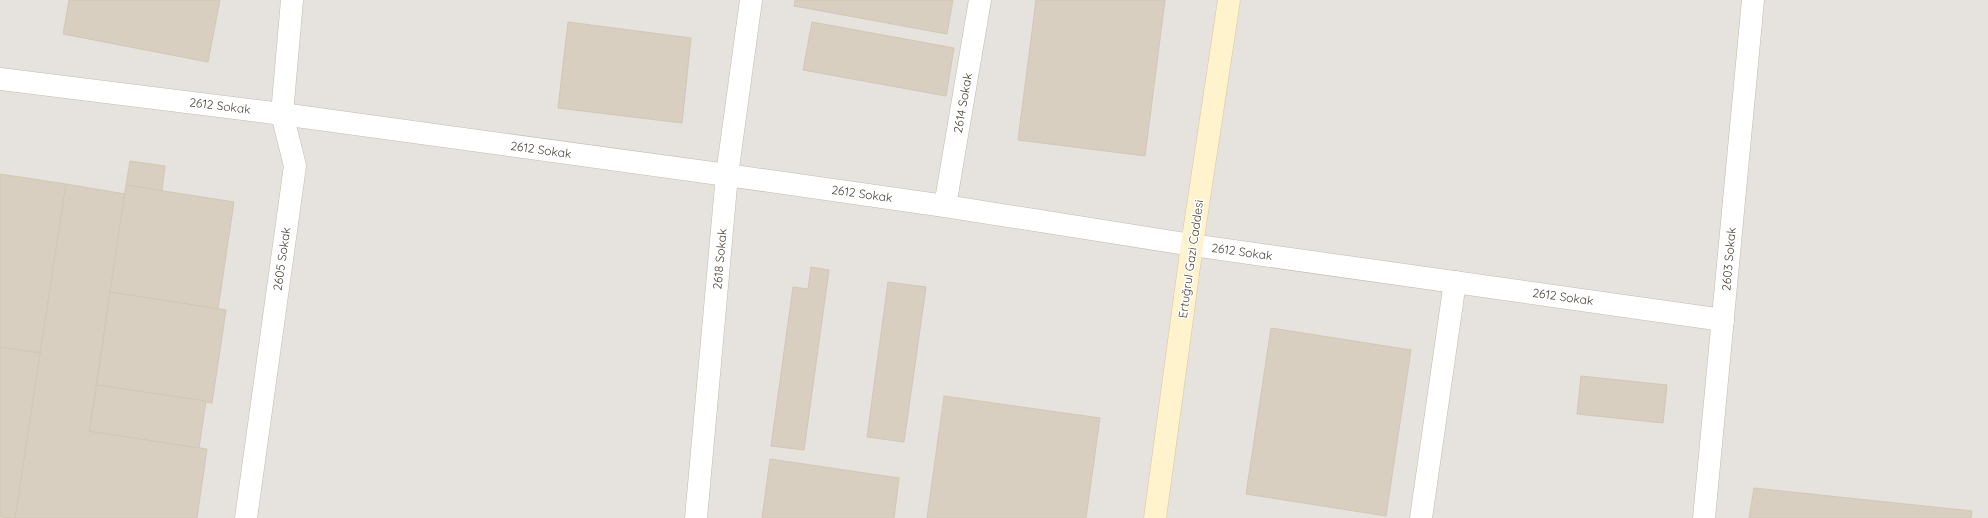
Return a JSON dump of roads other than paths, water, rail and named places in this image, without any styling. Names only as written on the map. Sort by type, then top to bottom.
[{"type":"main road","name":"Ertuğrul Gazi Caddesi","points":[[1155,518],[1192,245],[1229,0]]},
{"type":"street","name":"2605 Sokak","points":[[246,518],[294,166],[282,114],[292,0]]},
{"type":"street","name":"2618 Sokak","points":[[696,518],[727,175],[751,0]]},
{"type":"street","name":"2614 Sokak","points":[[946,206],[980,0]]},
{"type":"street","name":"2603 Sokak","points":[[1704,518],[1753,0]]},
{"type":"street","name":"2612 Sokak","points":[[0,79],[282,114],[727,175],[946,206],[1192,245],[1723,320]]},
{"type":"street","points":[[1421,518],[1455,282]]}]
